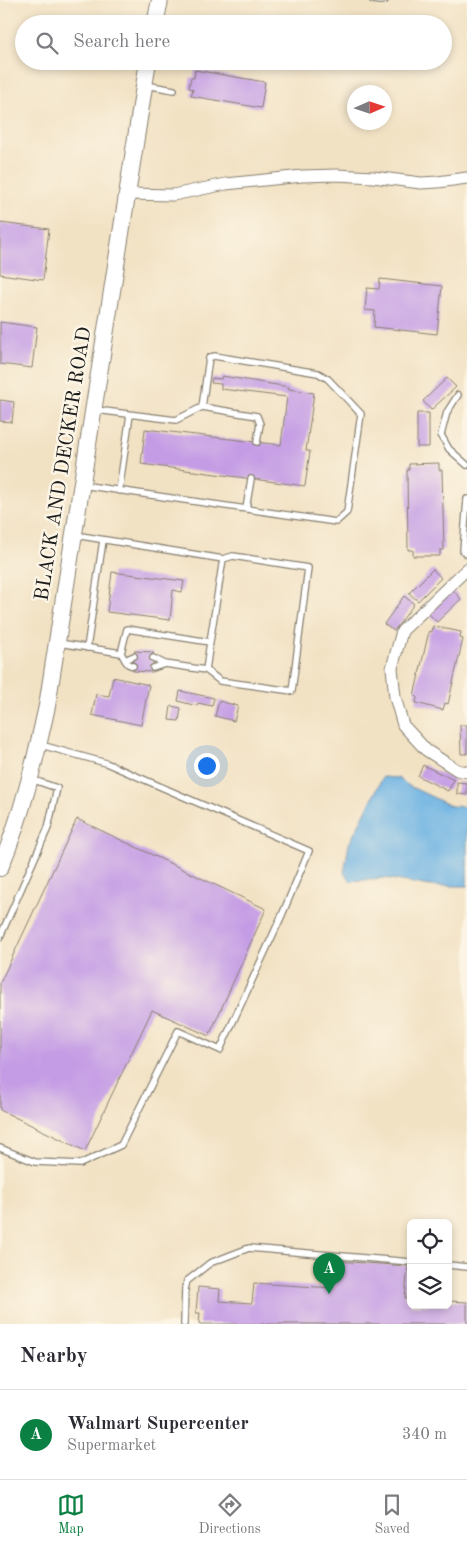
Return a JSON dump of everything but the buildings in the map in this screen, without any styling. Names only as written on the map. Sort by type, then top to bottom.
[{"type":"main road","points":[[157,15],[160,0]]},
{"type":"main road","name":"BLACK AND DECKER ROAD","points":[[0,868],[9,846],[30,778],[47,706],[146,70]]},
{"type":"street","points":[[127,194],[173,195],[226,184],[302,176],[345,176],[421,183],[467,178]]},
{"type":"street","points":[[467,569],[402,631],[392,668],[395,697],[403,725],[426,750],[457,770],[467,772]]},
{"type":"lane","points":[[374,0],[385,0]]},
{"type":"lane","points":[[144,85],[174,90]]},
{"type":"lane","points":[[82,485],[336,522],[347,512],[361,414],[328,378],[318,373],[214,356],[209,358],[202,407]]},
{"type":"lane","points":[[458,395],[447,412],[441,435],[449,449],[467,465]]},
{"type":"lane","points":[[94,410],[176,420],[202,407],[257,416],[260,424],[257,442]]},
{"type":"lane","points":[[119,491],[130,415]]},
{"type":"lane","points":[[246,509],[251,479]]},
{"type":"lane","points":[[467,499],[463,551],[467,554]]},
{"type":"lane","points":[[75,535],[223,559],[233,556],[308,568],[292,691],[220,681],[206,670],[165,664],[153,658]]},
{"type":"lane","points":[[87,648],[103,540]]},
{"type":"lane","points":[[206,670],[223,559]]},
{"type":"lane","points":[[133,666],[124,660],[121,653],[128,629],[210,642]]},
{"type":"lane","points":[[57,643],[121,653]]},
{"type":"lane","points":[[124,660],[134,656]]},
{"type":"lane","points":[[153,668],[165,664]]},
{"type":"lane","points":[[0,1148],[36,1162],[80,1164],[121,1145],[178,1031],[220,1050],[309,851],[106,763],[39,745]]},
{"type":"lane","points":[[0,937],[48,828],[57,788],[30,778]]},
{"type":"lane","points":[[184,1324],[185,1289],[188,1281],[210,1263],[249,1248],[407,1262]]},
{"type":"lane","points":[[452,1265],[467,1267]]},
{"type":"water","points":[[383,777],[398,778],[409,786],[451,806],[467,807],[467,886],[430,886],[385,878],[351,881],[344,873],[349,844]]},
{"type":"place","name":"Walmart Supercenter","points":[[329,1294]]}]
